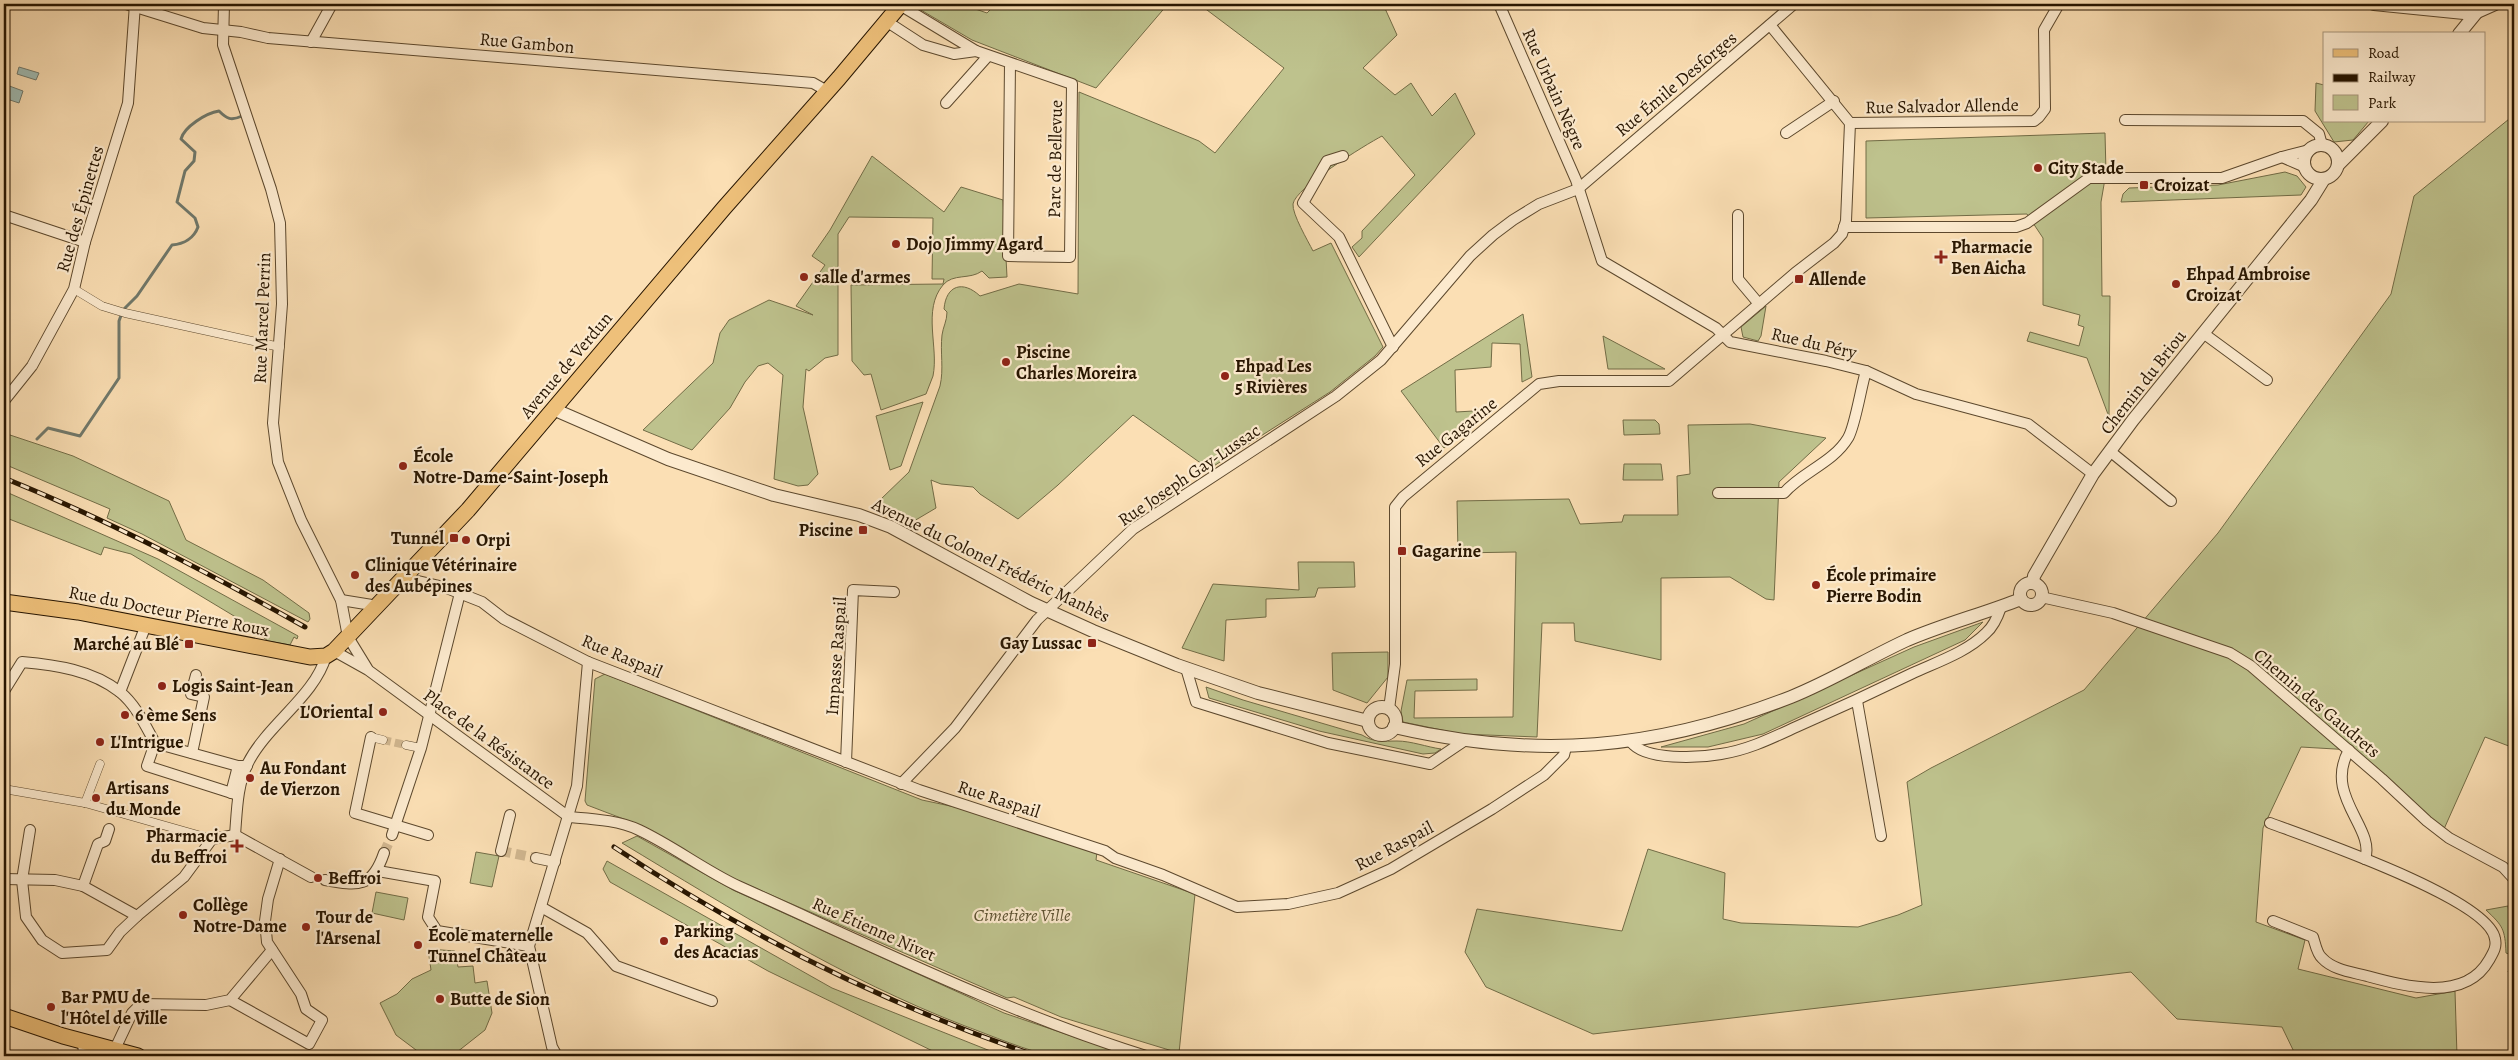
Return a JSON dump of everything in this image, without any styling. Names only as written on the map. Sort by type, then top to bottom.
[{"type":"main road","name":"Avenue de Verdun","points":[[330,653],[378,606],[468,510],[724,208],[901,4]]},
{"type":"main road","name":"Rue du Docteur Pierre Roux","points":[[4,602],[78,612],[310,658],[330,653]]},
{"type":"main road","points":[[4,1016],[138,1056]]},
{"type":"street","name":"Rue Marcel Perrin","points":[[224,4],[223,44],[271,188],[280,224],[282,304],[273,423],[278,462],[301,520],[342,600],[348,636]]},
{"type":"street","points":[[312,42],[332,4]]},
{"type":"street","name":"Parc de Bellevue","points":[[901,4],[976,51],[1072,84],[1070,257],[1008,256],[1010,63]]},
{"type":"street","name":"Rue Urbain Nègre","points":[[1499,4],[1576,180],[1578,189]]},
{"type":"street","name":"Rue Émile Desforges","points":[[1578,189],[1794,4]]},
{"type":"street","name":"Rue Salvador Allende","points":[[1770,25],[1834,101],[1850,123],[2027,122],[2039,118],[2045,109],[2044,30],[2059,4]]},
{"type":"street","points":[[2374,4],[2464,13],[2476,12],[2495,4]]},
{"type":"street","name":"Rue Gambon","points":[[132,5],[173,20],[268,38],[813,83],[827,91]]},
{"type":"street","name":"Rue des Épinettes","points":[[4,401],[32,366],[74,289],[85,242],[128,102],[132,5]]},
{"type":"street","points":[[2461,32],[2476,12]]},
{"type":"street","name":"Parc de Bellevue","points":[[886,21],[923,45],[954,54],[976,51]]},
{"type":"street","points":[[946,104],[988,56]]},
{"type":"street","points":[[1786,133],[1834,101]]},
{"type":"street","points":[[2125,120],[2303,121],[2319,134],[2322,145]]},
{"type":"street","points":[[2337,159],[2361,145],[2381,122]]},
{"type":"street","points":[[1850,123],[1846,221],[1844,228],[2016,227],[2026,223],[2089,178],[2222,178],[2282,157],[2322,145],[2332,149],[2337,159],[2333,174],[2319,178],[2305,167],[2282,157]]},
{"type":"street","points":[[2305,167],[2304,161],[2309,150]]},
{"type":"street","points":[[1343,156],[1327,161],[1303,204],[1339,236],[1393,347]]},
{"type":"street","name":"Chemin du Briou","points":[[2033,580],[2093,474],[2133,420],[2311,200],[2319,178]]},
{"type":"street","name":"Rue du Péry","points":[[1578,189],[1602,261],[1723,334],[1730,342],[1866,371],[1916,394],[2028,424],[2093,474]]},
{"type":"street","name":"Rue Joseph Gay-Lussac","points":[[901,784],[956,728],[1047,610],[1133,529],[1312,413],[1381,360],[1470,256],[1493,235],[1539,204],[1578,189]]},
{"type":"street","points":[[4,214],[85,242]]},
{"type":"street","points":[[1738,215],[1738,279],[1759,304]]},
{"type":"street","name":"Rue Gagarine","points":[[1389,708],[1395,664],[1395,506],[1403,497],[1539,384],[1559,381],[1669,381],[1834,243],[1844,228]]},
{"type":"street","points":[[74,289],[102,306],[122,313],[280,347]]},
{"type":"street","name":"Chemin du Briou","points":[[2203,333],[2267,380]]},
{"type":"street","points":[[1718,493],[1784,493],[1790,486],[1826,461],[1848,438],[1866,371]]},
{"type":"street","name":"Avenue du Colonel Frédéric Manhès","points":[[552,409],[668,459],[774,495],[858,515],[891,527],[1047,610],[1093,631],[1186,668],[1258,693],[1368,721]]},
{"type":"street","name":"Chemin du Briou","points":[[2111,452],[2172,501]]},
{"type":"street","name":"Rue Raspail","points":[[405,578],[482,602],[504,619],[588,662],[901,784],[1105,851],[1115,858],[1163,875],[1237,908],[1288,904],[1338,894],[1391,869],[1492,809],[1544,775],[1564,755],[1566,747]]},
{"type":"street","points":[[2033,580],[2041,590],[2041,597],[2037,603],[2030,605],[2021,599],[2020,592],[2023,586],[2033,580]]},
{"type":"street","name":"Impasse Raspail","points":[[846,762],[853,590],[894,592]]},
{"type":"street","points":[[392,836],[421,748],[460,594]]},
{"type":"street","name":"Chemin des Gaudrets","points":[[2041,597],[2114,613],[2230,653],[2251,666],[2349,750],[2427,821],[2449,838],[2504,867],[2514,879]]},
{"type":"street","points":[[1394,727],[1464,741],[1566,747],[1631,742],[1705,727],[1793,696],[1907,640],[1952,622],[2021,599]]},
{"type":"street","points":[[342,600],[378,606]]},
{"type":"street","points":[[1631,742],[1636,748],[1644,752],[1692,758],[1722,754],[1751,747],[1857,701],[1960,651],[1986,633],[1997,618],[2000,607]]},
{"type":"street","points":[[120,692],[146,625]]},
{"type":"street","name":"Place de la Résistance","points":[[348,636],[368,670]]},
{"type":"street","points":[[235,834],[235,794],[243,766],[322,671],[330,653]]},
{"type":"street","name":"Place de la Résistance","points":[[330,653],[368,670],[569,817]]},
{"type":"street","points":[[4,691],[22,662],[59,665],[83,672],[120,692],[137,712],[155,743],[243,766]]},
{"type":"street","points":[[557,1056],[552,1047],[529,946],[577,786],[588,662]]},
{"type":"street","points":[[1186,668],[1196,702],[1328,742],[1430,764],[1464,741]]},
{"type":"street","points":[[192,754],[204,697],[192,694],[196,675]]},
{"type":"street","points":[[1857,701],[1881,836]]},
{"type":"street","points":[[1381,707],[1389,708],[1396,719],[1394,727],[1385,734],[1377,734],[1370,729],[1368,721],[1374,709],[1381,707]]},
{"type":"street","points":[[383,740],[370,737],[355,813],[428,834]]},
{"type":"street","points":[[155,743],[147,766],[235,794]]},
{"type":"street","points":[[406,745],[421,748]]},
{"type":"street","points":[[2349,750],[2342,763],[2342,780],[2347,804],[2364,835],[2368,851],[2365,860]]},
{"type":"street","points":[[85,803],[100,764]]},
{"type":"street","points":[[4,789],[85,803],[212,839],[235,834],[312,877]]},
{"type":"street","points":[[502,851],[510,815]]},
{"type":"street","name":"Rue Étienne Nivet","points":[[569,817],[596,819],[638,830],[728,881],[1012,1009],[1090,1039],[1146,1056]]},
{"type":"street","points":[[2270,823],[2407,876],[2478,914],[2492,928],[2496,939],[2495,949],[2487,965],[2467,981],[2450,986],[2422,988],[2337,968],[2320,957],[2313,937],[2273,921]]},
{"type":"street","points":[[30,830],[22,880],[26,918],[42,940],[62,953],[106,950],[120,932],[137,916],[184,877],[212,839]]},
{"type":"street","points":[[83,886],[98,844],[105,841],[109,830]]},
{"type":"street","points":[[326,880],[347,884],[363,882],[378,871],[384,853]]},
{"type":"street","points":[[536,858],[555,862]]},
{"type":"street","points":[[230,1000],[309,1044],[322,1020],[306,1009],[301,994],[266,942],[265,922],[268,899],[280,859]]},
{"type":"street","points":[[378,871],[435,881],[428,917],[437,931],[529,946]]},
{"type":"street","points":[[4,879],[55,880],[83,886],[137,916]]},
{"type":"street","points":[[541,907],[587,933],[616,966],[712,1001]]},
{"type":"street","points":[[115,1049],[132,1014],[141,1004],[206,1005],[230,1000],[272,950]]},
{"type":"street","points":[[83,1041],[84,1056]]},
{"type":"green space","points":[[916,4],[961,4],[987,13],[996,4],[1168,4],[1096,88],[972,40],[914,6]]},
{"type":"green space","points":[[1199,4],[1383,4],[1397,35],[1363,68],[1395,95],[1411,83],[1432,116],[1455,93],[1475,134],[1359,257],[1352,247],[1362,238],[1362,231],[1415,175],[1382,136],[1347,157],[1318,178],[1305,188],[1293,204],[1298,221],[1313,251],[1331,243],[1383,347],[1375,356],[1330,392],[1209,469],[1133,415],[1058,485],[1018,519],[980,494],[973,487],[941,484],[931,480],[936,508],[914,521],[883,507],[881,499],[909,472],[940,386],[942,335],[947,312],[944,309],[945,301],[952,290],[962,287],[967,288],[980,296],[1019,284],[1078,294],[1079,92],[1199,141],[1215,153],[1284,68]]},
{"type":"green space","points":[[2316,83],[2323,85],[2323,122],[2368,122],[2353,140],[2334,142],[2315,111]]},
{"type":"green space","points":[[2514,115],[2514,748],[2485,737],[2444,829],[2352,750],[2301,747],[2263,828],[2256,922],[2305,940],[2298,969],[2416,998],[2455,991],[2457,1056],[2296,1056],[2282,1027],[2177,1019],[2131,972],[1593,1034],[1486,987],[1465,952],[1477,909],[1622,931],[1648,849],[1725,873],[1723,919],[1741,923],[1858,927],[1898,915],[1922,905],[1907,782],[2084,690],[2218,533],[2391,294],[2414,196]]},
{"type":"green space","points":[[2105,133],[2106,173],[2101,202],[2102,296],[2110,296],[2109,417],[2087,358],[2027,341],[2030,332],[2079,346],[2084,327],[2078,325],[2080,315],[2043,305],[2043,238],[2027,214],[1866,218],[1866,141]]},
{"type":"green space","points":[[872,156],[944,212],[961,187],[1003,200],[1007,277],[989,278],[982,271],[977,274],[952,279],[943,285],[933,306],[934,365],[933,376],[926,394],[881,410],[871,374],[864,375],[852,361],[851,285],[943,284],[944,279],[932,279],[933,218],[849,217],[838,234],[838,355],[825,358],[809,371],[806,369],[803,407],[818,474],[808,485],[798,486],[774,479],[783,375],[768,363],[758,366],[745,382],[730,408],[692,450],[643,430],[713,363],[720,333],[729,320],[769,300],[813,315],[796,306],[825,265],[812,256],[830,230]]},
{"type":"green space","points":[[2285,172],[2297,176],[2306,187],[2301,195],[2121,202],[2123,194],[2129,188],[2218,185]]},
{"type":"green space","points":[[1766,306],[1761,336],[1758,341],[1743,337],[1741,327]]},
{"type":"green space","points":[[1523,314],[1532,377],[1522,382],[1520,344],[1492,343],[1491,367],[1455,370],[1456,412],[1491,410],[1444,448],[1401,391]]},
{"type":"green space","points":[[1603,336],[1665,369],[1608,369]]},
{"type":"green space","points":[[923,402],[901,466],[890,470],[876,416]]},
{"type":"green space","points":[[1623,420],[1655,420],[1659,424],[1660,434],[1624,435]]},
{"type":"green space","points":[[1750,424],[1826,438],[1779,482],[1774,600],[1766,599],[1730,577],[1661,578],[1661,660],[1575,641],[1574,623],[1542,623],[1537,737],[1461,734],[1403,722],[1401,711],[1407,680],[1477,679],[1477,690],[1415,691],[1414,718],[1513,717],[1516,552],[1458,553],[1457,501],[1569,499],[1580,524],[1622,522],[1624,515],[1678,515],[1677,476],[1690,474],[1688,425]]},
{"type":"green space","points":[[4,433],[73,456],[169,501],[186,540],[263,580],[309,613],[310,619],[308,622],[142,534],[107,518],[110,509],[4,464]]},
{"type":"green space","points":[[1624,464],[1661,464],[1663,480],[1623,480]]},
{"type":"green space","points":[[4,491],[158,559],[298,636],[297,639],[294,637],[290,645],[268,641],[239,619],[131,554],[104,547],[101,555],[4,517]]},
{"type":"green space","points":[[1298,562],[1354,562],[1355,587],[1318,588],[1315,597],[1266,599],[1266,617],[1226,620],[1224,661],[1182,648],[1213,584],[1299,590]]},
{"type":"green space","points":[[1983,622],[1965,640],[1763,734],[1708,747],[1661,747],[1744,724],[1914,647]]},
{"type":"green space","points":[[1388,652],[1388,677],[1367,703],[1333,690],[1332,653]]},
{"type":"green space","name":"Cimetière Ville","points":[[605,674],[922,800],[969,810],[1097,852],[1096,860],[1195,894],[1179,1053],[1061,1017],[1014,997],[1007,998],[730,877],[642,826],[587,805],[585,801],[595,679]]},
{"type":"green space","points":[[1206,687],[1367,738],[1408,742],[1441,749],[1435,753],[1423,754],[1319,731],[1209,698]]},
{"type":"green space","points":[[637,836],[733,890],[1004,1013],[1130,1056],[1073,1058],[1044,1054],[965,1026],[920,1007],[876,987],[789,942],[622,843]]},
{"type":"green space","points":[[476,852],[499,856],[492,887],[470,883]]},
{"type":"green space","points":[[607,861],[832,988],[1003,1056],[943,1056],[768,971],[610,882],[603,869]]},
{"type":"green space","points":[[376,892],[408,898],[404,920],[372,913]]},
{"type":"green space","points":[[2508,906],[2514,943],[2514,956],[2506,953],[2502,928],[2486,910]]},
{"type":"green space","points":[[428,949],[455,951],[458,967],[473,966],[475,983],[487,981],[492,1013],[485,1030],[452,1056],[424,1056],[396,1035],[380,1003],[397,994],[412,979],[431,970]]},
{"type":"green space","points":[[2514,956],[2514,973],[2508,972]]},
{"type":"water","points":[[19,67],[39,73],[36,80],[17,74]]},
{"type":"water","points":[[4,84],[23,91],[19,103],[4,98]]},
{"type":"waterway","points":[[37,439],[48,428],[80,436],[119,378],[119,321],[123,310],[137,296],[172,245],[188,240],[198,227],[195,218],[177,202],[185,171],[194,161],[195,152],[181,139],[183,134],[196,121],[214,112],[219,111],[232,119],[242,116]]},
{"type":"tunnel","points":[[383,740],[406,745]]},
{"type":"tunnel","points":[[384,853],[392,835]]},
{"type":"tunnel","points":[[501,851],[536,858]]},
{"type":"railway","points":[[4,478],[119,529],[231,586],[305,627]]},
{"type":"railway","points":[[614,847],[715,910],[819,965],[872,991],[926,1014],[1037,1056]]},
{"type":"place","name":"City Stade","points":[[2038,168]]},
{"type":"place","name":"Croizat","points":[[2144,185]]},
{"type":"place","name":"Dojo Jimmy Agard","points":[[896,244]]},
{"type":"place","name":"Pharmacie Ben Aicha","points":[[1941,257]]},
{"type":"place","name":"salle d'armes","points":[[804,277]]},
{"type":"place","name":"Allende","points":[[1799,279]]},
{"type":"place","name":"Ehpad Ambroise Croizat","points":[[2176,284]]},
{"type":"place","name":"Piscine Charles Moreira","points":[[1006,362]]},
{"type":"place","name":"Ehpad Les 5 Rivières","points":[[1225,376]]},
{"type":"place","name":"École Notre-Dame-Saint-Joseph","points":[[403,466]]},
{"type":"place","name":"Piscine","points":[[863,530]]},
{"type":"place","name":"Tunnel","points":[[454,538]]},
{"type":"place","name":"Orpi","points":[[466,540]]},
{"type":"place","name":"Gagarine","points":[[1402,551]]},
{"type":"place","name":"Clinique Vétérinaire des Aubépines","points":[[355,575]]},
{"type":"place","name":"École primaire Pierre Bodin","points":[[1816,585]]},
{"type":"place","name":"Gay Lussac","points":[[1092,643]]},
{"type":"place","name":"Marché au Blé","points":[[189,644]]},
{"type":"place","name":"Logis Saint-Jean","points":[[162,686]]},
{"type":"place","name":"L'Oriental","points":[[383,712]]},
{"type":"place","name":"6 ème Sens","points":[[125,715]]},
{"type":"place","name":"L'Intrigue","points":[[100,742]]},
{"type":"place","name":"Au Fondant de Vierzon","points":[[250,778]]},
{"type":"place","name":"Artisans du Monde","points":[[96,798]]},
{"type":"place","name":"Pharmacie du Beffroi","points":[[237,846]]},
{"type":"place","name":"Beffroi","points":[[318,878]]},
{"type":"place","name":"Collège Notre-Dame","points":[[183,915]]},
{"type":"place","name":"Tour de l'Arsenal","points":[[306,927]]},
{"type":"place","name":"Parking des Acacias","points":[[664,941]]},
{"type":"place","name":"École maternelle Tunnel Château","points":[[418,945]]},
{"type":"place","name":"Butte de Sion","points":[[440,999]]},
{"type":"place","name":"Bar PMU de l'Hôtel de Ville","points":[[51,1007]]}]
